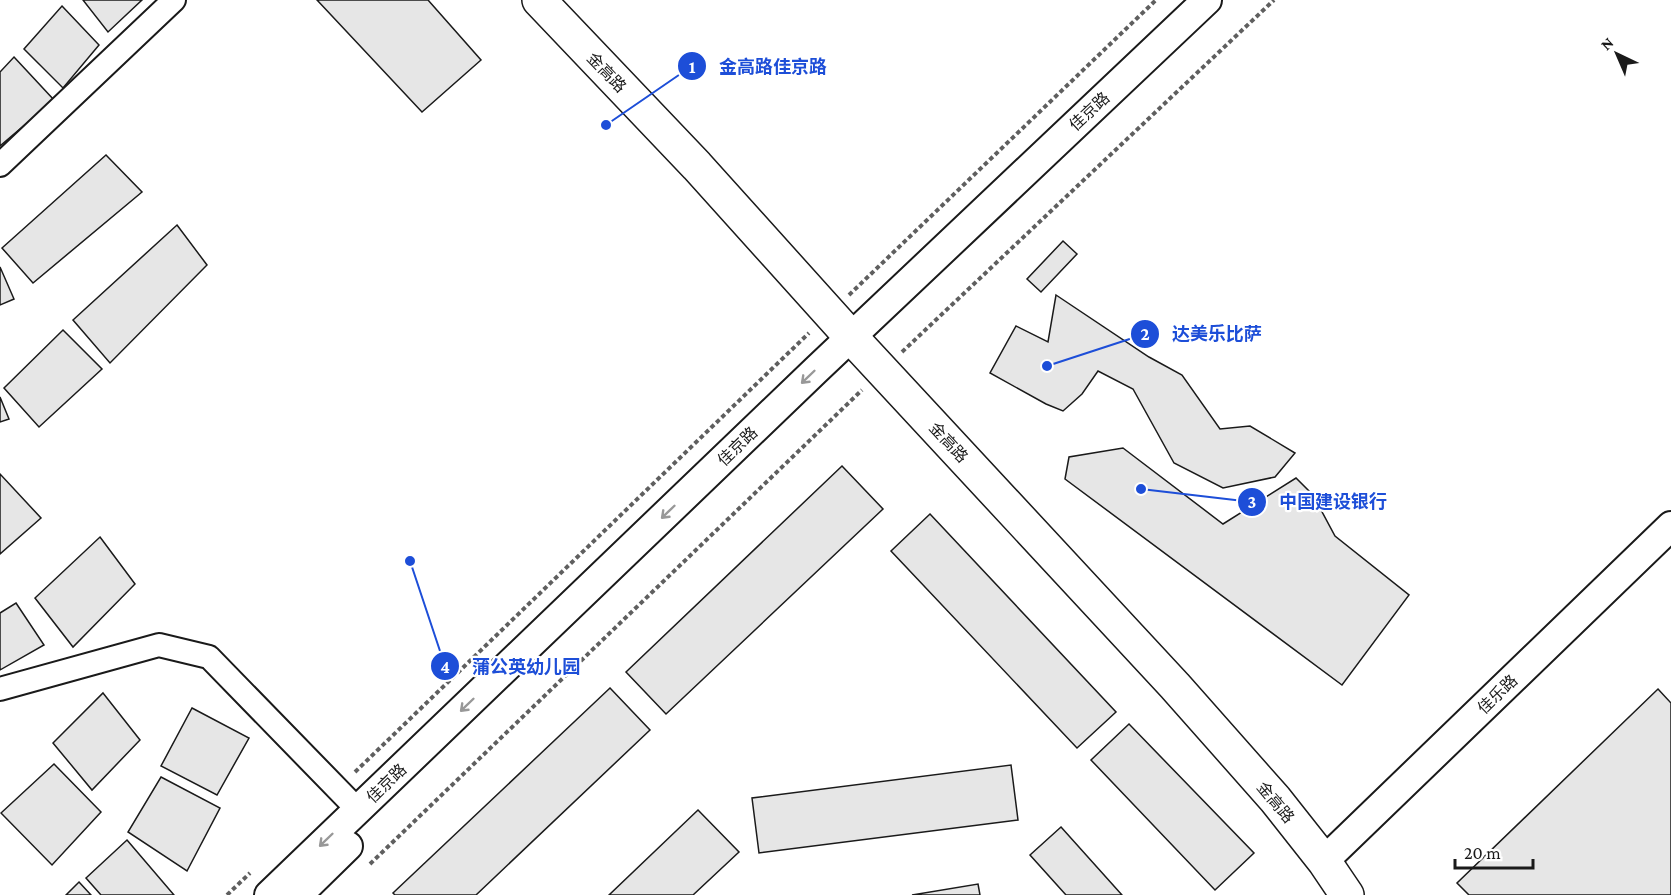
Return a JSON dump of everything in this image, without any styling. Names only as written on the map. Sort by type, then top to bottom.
[{"type":"main road","name":"金高路","points":[[539,0],[698,166],[857,343],[1175,686],[1275,799],[1324,861],[1347,895]]},
{"type":"street","points":[[0,165],[174,0]]},
{"type":"street","name":"佳京路","points":[[298,895],[1207,0]]},
{"type":"street","name":"佳京路","points":[[269,895],[857,343]]},
{"type":"street","name":"佳乐路","points":[[1324,861],[1671,526]]},
{"type":"street","points":[[0,689],[159,645],[209,657],[358,810]]},
{"type":"path","points":[[863,282],[1156,0]]},
{"type":"path","points":[[917,338],[1274,0]]},
{"type":"path","points":[[337,789],[795,347]]},
{"type":"path","points":[[363,870],[848,404]]},
{"type":"path","points":[[227,895],[252,870]]},
{"type":"building","points":[[83,0],[142,0],[108,32]]},
{"type":"building","points":[[317,0],[428,0],[481,60],[422,112]]},
{"type":"building","points":[[62,6],[99,45],[63,88],[24,49]]},
{"type":"building","points":[[14,57],[54,100],[0,146],[0,72]]},
{"type":"building","points":[[106,155],[142,192],[33,283],[2,248]]},
{"type":"building","points":[[177,225],[207,265],[110,363],[73,320]]},
{"type":"building","points":[[1063,241],[1077,254],[1041,292],[1027,279]]},
{"type":"building","points":[[0,267],[14,299],[0,305]]},
{"type":"building","points":[[1056,295],[1149,357],[1182,375],[1220,429],[1250,426],[1295,453],[1275,477],[1223,488],[1174,463],[1133,389],[1098,371],[1082,394],[1063,411],[990,373],[1016,326],[1048,342]]},
{"type":"building","points":[[63,330],[102,369],[39,427],[4,388]]},
{"type":"building","points":[[0,397],[9,419],[0,422]]},
{"type":"building","points":[[1123,448],[1223,524],[1296,478],[1313,495],[1335,536],[1409,595],[1342,685],[1065,479],[1069,457]]},
{"type":"building","points":[[842,466],[883,509],[666,714],[626,672]]},
{"type":"building","points":[[0,474],[41,518],[0,554]]},
{"type":"building","points":[[930,514],[1116,712],[1077,748],[891,551]]},
{"type":"building","points":[[100,537],[135,584],[73,647],[35,598]]},
{"type":"building","points":[[16,603],[44,645],[0,670],[0,613]]},
{"type":"building","points":[[610,688],[650,730],[476,895],[395,895],[393,893]]},
{"type":"building","points":[[1658,689],[1671,703],[1671,895],[1469,895],[1457,883]]},
{"type":"building","points":[[103,693],[140,740],[92,790],[53,743]]},
{"type":"building","points":[[192,708],[249,738],[217,795],[161,766]]},
{"type":"building","points":[[1129,724],[1254,853],[1215,890],[1091,760]]},
{"type":"building","points":[[54,764],[101,812],[52,865],[1,813]]},
{"type":"building","points":[[1011,765],[1018,820],[759,853],[752,798]]},
{"type":"building","points":[[161,777],[220,808],[187,871],[128,832]]},
{"type":"building","points":[[698,810],[739,852],[693,895],[609,895]]},
{"type":"building","points":[[1061,827],[1122,895],[1066,895],[1030,855]]},
{"type":"building","points":[[127,840],[174,895],[101,895],[86,878]]},
{"type":"building","points":[[79,882],[91,895],[66,895]]},
{"type":"building","points":[[978,884],[980,895],[912,895]]},
{"type":"place","name":"金高路佳京路","points":[[606,125]]},
{"type":"place","name":"达美乐比萨","points":[[1047,366]]},
{"type":"place","name":"中国建设银行","points":[[1141,489]]},
{"type":"place","name":"蒲公英幼儿园","points":[[410,561]]}]
